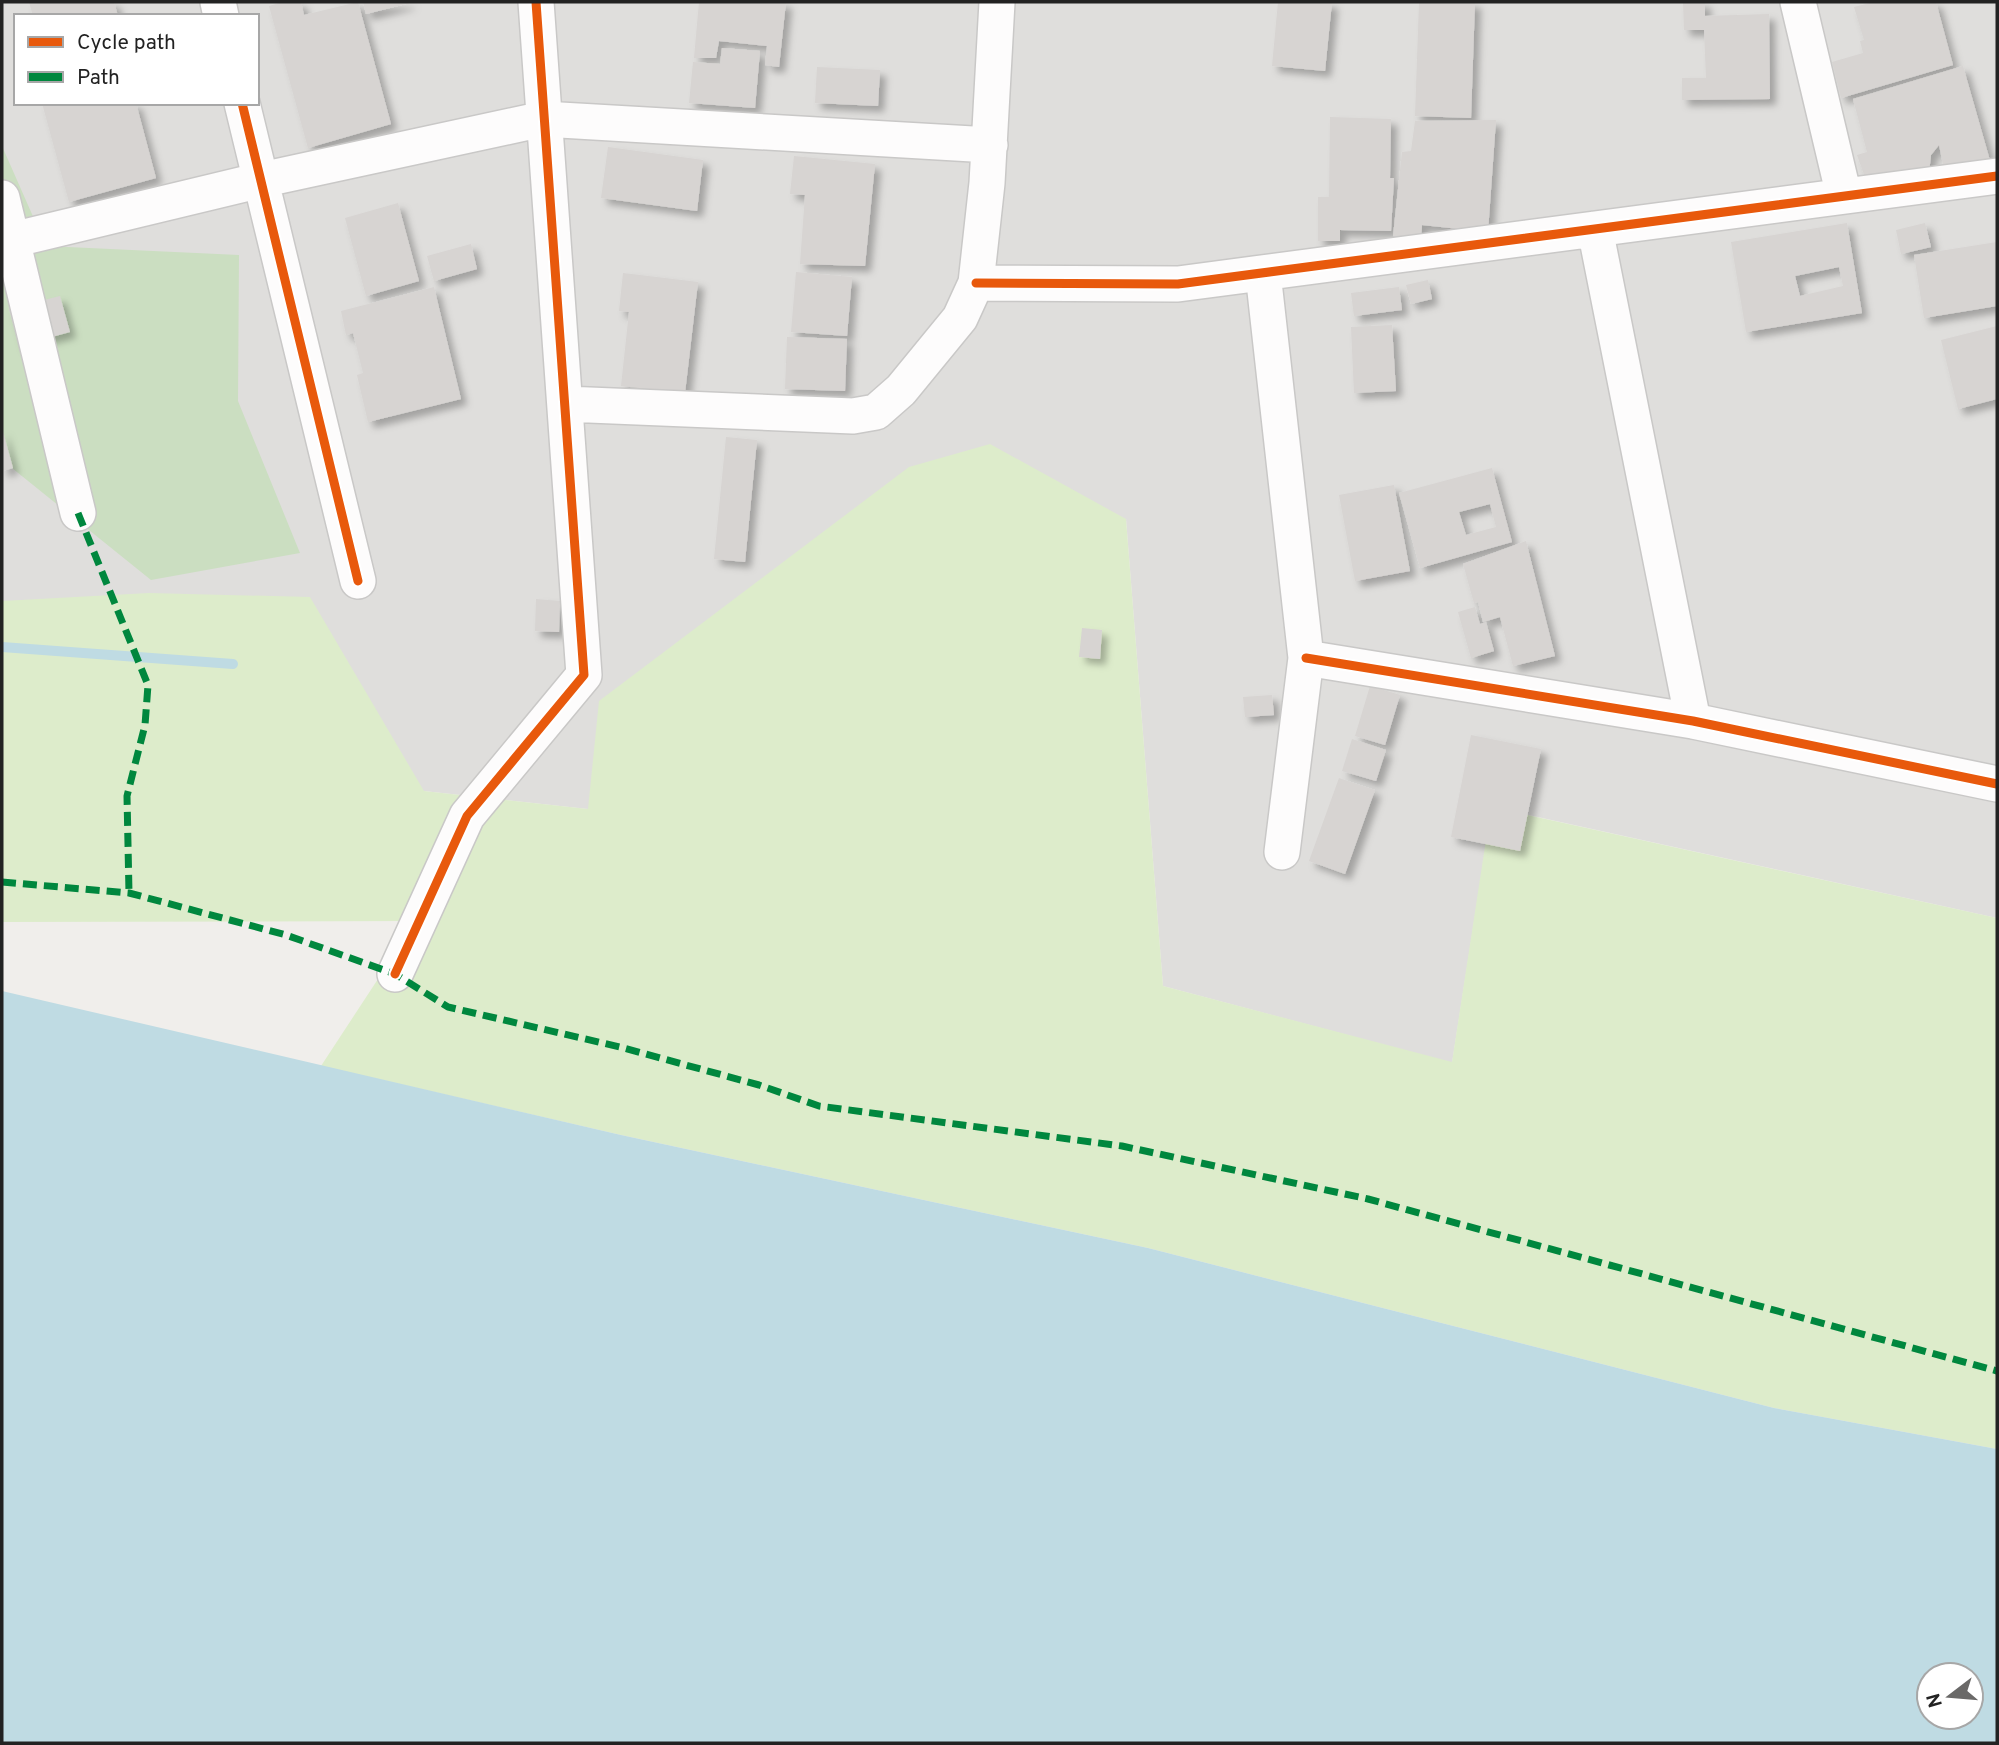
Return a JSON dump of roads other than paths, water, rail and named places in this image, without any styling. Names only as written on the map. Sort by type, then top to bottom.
[{"type":"street","points":[[395,974],[467,816],[583,676],[536,2]]},
{"type":"street","points":[[565,404],[853,416],[876,412],[901,390],[960,317],[976,284],[989,145],[997,2]]},
{"type":"street","points":[[1798,2],[1844,196]]},
{"type":"street","points":[[242,105],[358,581]]},
{"type":"street","points":[[12,240],[261,180],[543,119],[989,145]]},
{"type":"street","points":[[976,284],[1178,284],[1997,176]]},
{"type":"street","points":[[2,198],[78,513]]},
{"type":"street","points":[[1595,229],[1693,721]]},
{"type":"street","points":[[1263,273],[1306,658],[1282,852]]},
{"type":"street","points":[[1306,658],[1693,721],[1997,784]]},
{"type":"water","points":[[2,991],[621,1135],[1148,1248],[1774,1408],[1997,1449],[1997,1743],[2,1743]]},
{"type":"waterway","points":[[2,647],[233,664]]}]
